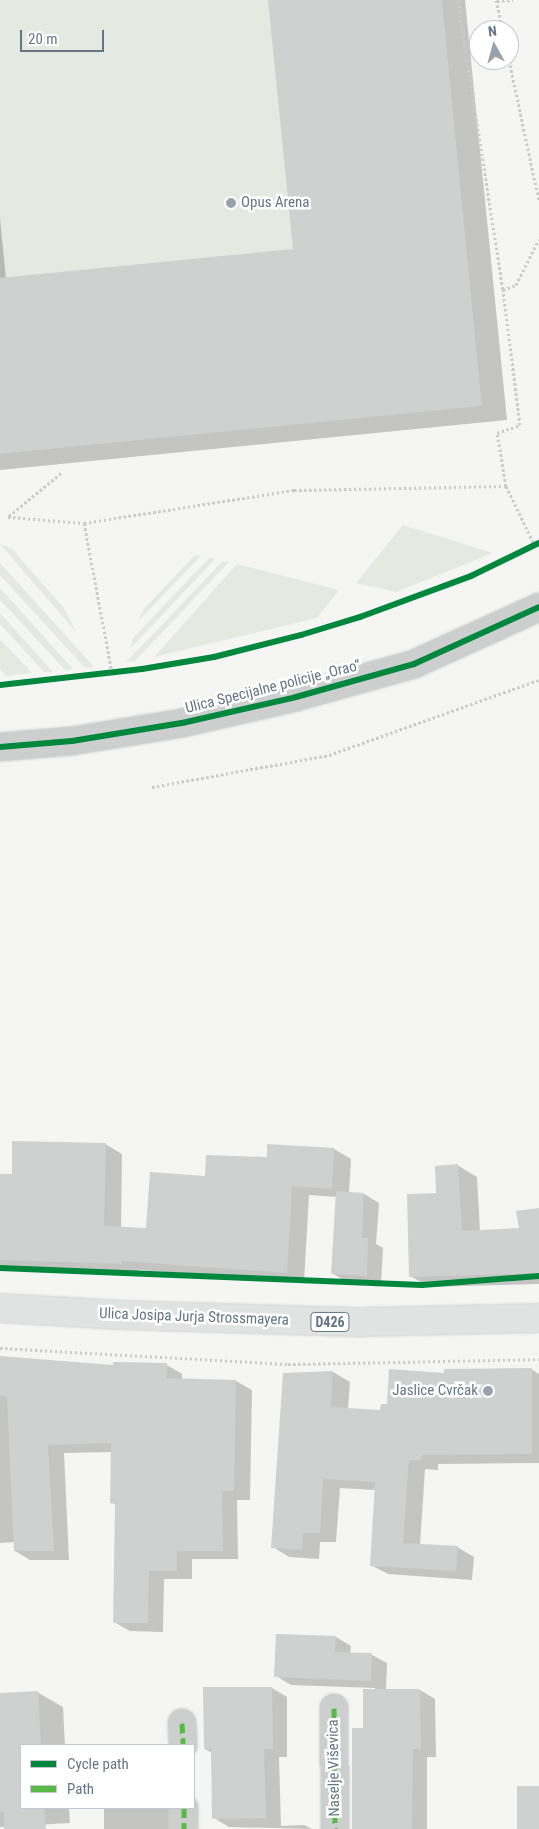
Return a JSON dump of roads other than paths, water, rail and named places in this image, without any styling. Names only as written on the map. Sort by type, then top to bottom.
[{"type":"main road","name":"Ulica Josipa Jurja Strossmayera","points":[[0,1308],[352,1322],[447,1323],[539,1318]]},
{"type":"street","name":"Ulica Specijalne policije „Orao“","points":[[0,747],[72,741],[164,726],[296,697],[414,664],[539,607]]},
{"type":"street","name":"Naselje Viševica","points":[[334,1708],[335,1829]]},
{"type":"street","points":[[184,1809],[184,1829]]},
{"type":"place","name":"Opus Arena","points":[[231,203]]},
{"type":"place","name":"Jaslice Cvrčak","points":[[488,1391]]}]
